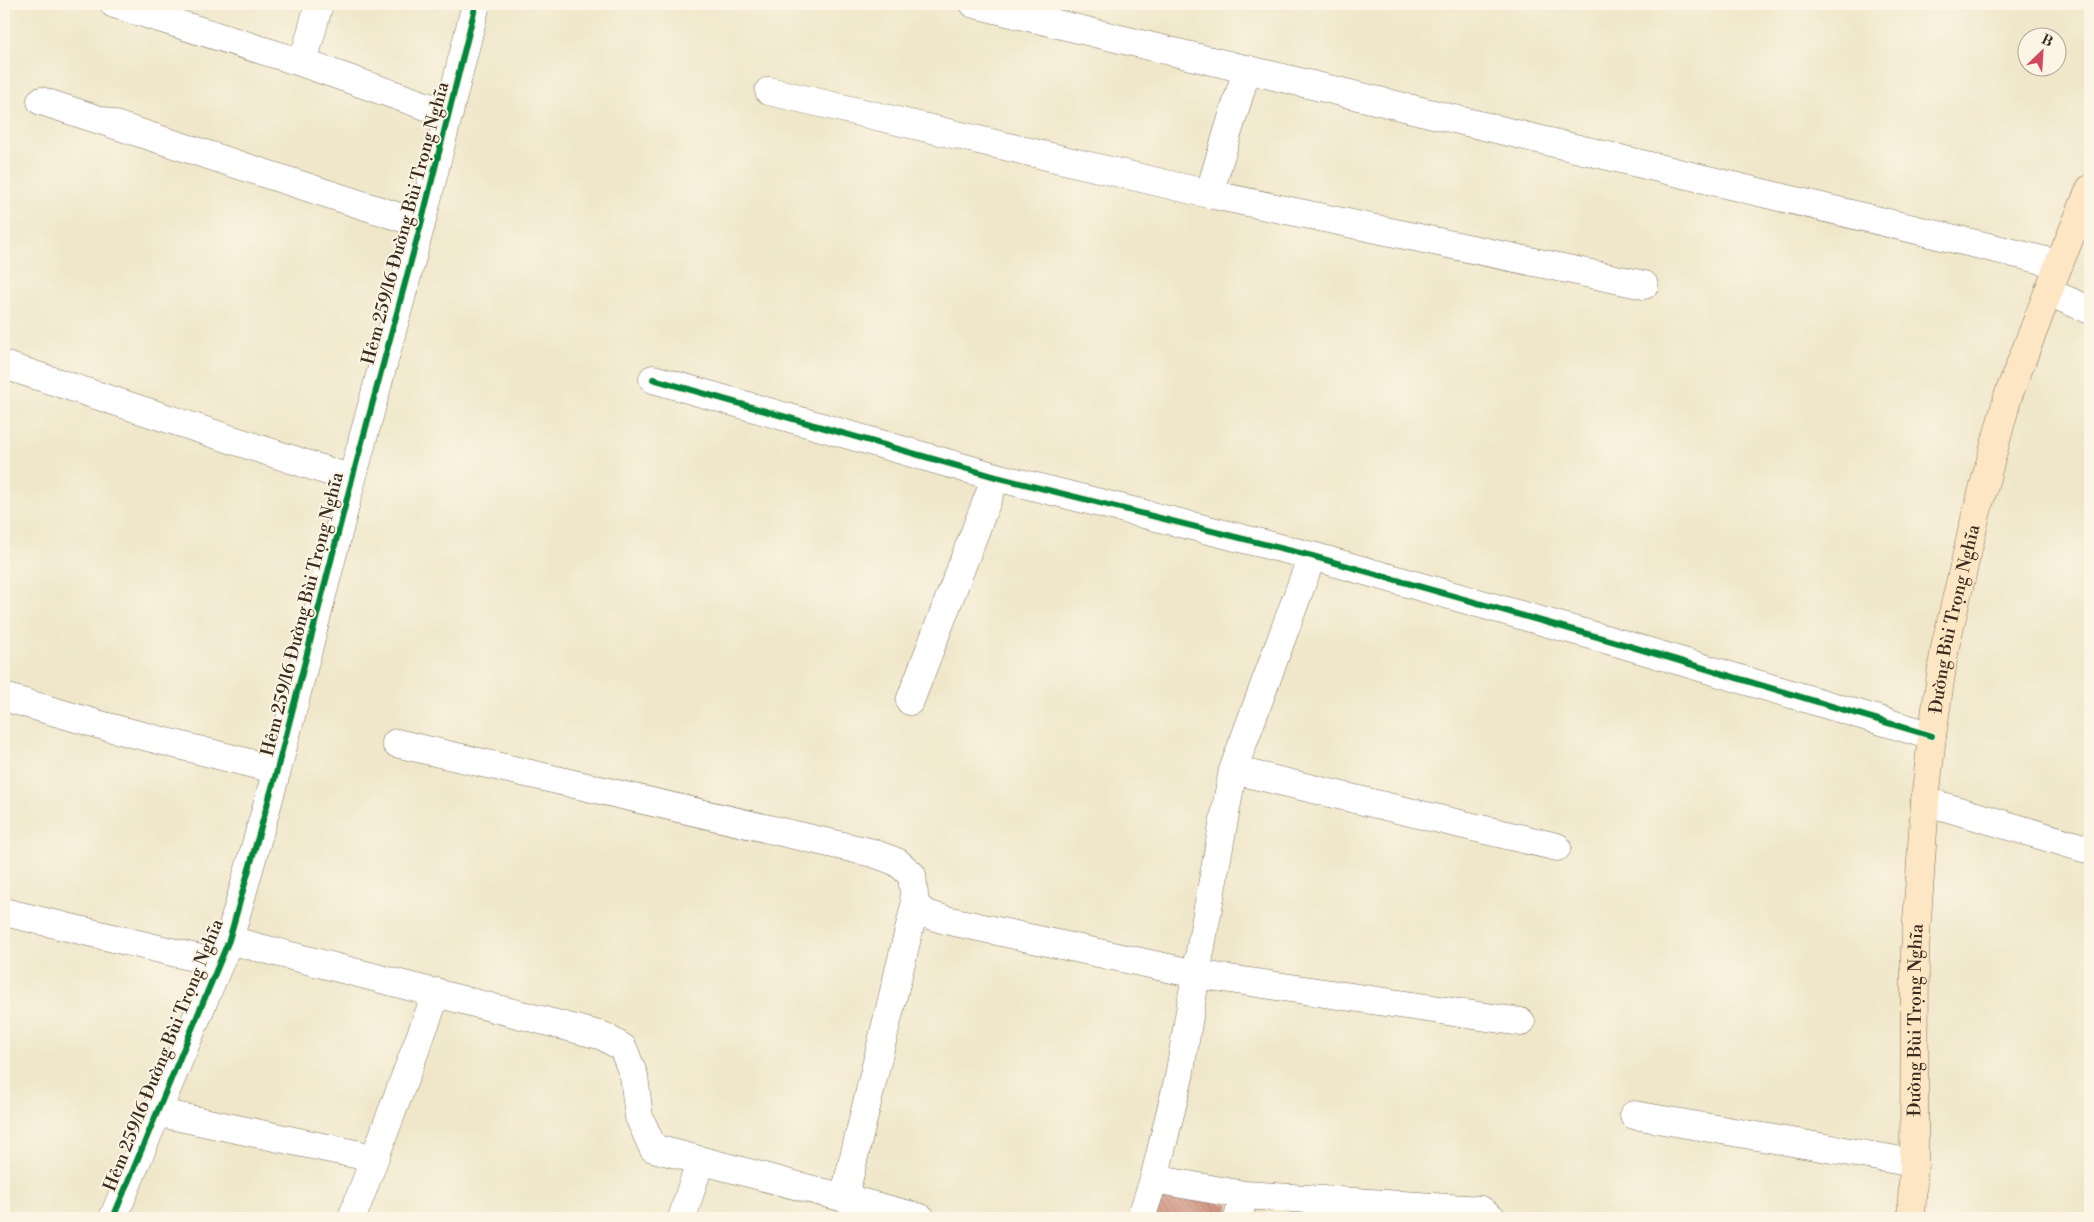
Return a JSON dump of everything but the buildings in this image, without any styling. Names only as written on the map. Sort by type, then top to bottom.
[{"type":"street","points":[[114,4],[303,63],[449,114]]},
{"type":"street","points":[[303,63],[319,4]]},
{"type":"street","name":"Hẻm 259/16 Đường Bùi Trọng Nghĩa","points":[[113,1218],[224,951],[277,770],[352,479],[422,224],[476,4]]},
{"type":"street","points":[[974,4],[2059,264]]},
{"type":"street","points":[[1209,194],[1247,69]]},
{"type":"street","points":[[769,91],[1209,194],[1644,285]]},
{"type":"street","points":[[41,101],[422,224]]},
{"type":"street","name":"Đường Bùi Trọng Nghĩa","points":[[1911,1218],[1914,1163],[1914,950],[1925,801],[1945,647],[1975,519],[2008,396],[2090,189]]},
{"type":"street","points":[[2048,292],[2090,310]]},
{"type":"street","points":[[4,365],[352,479]]},
{"type":"street","points":[[653,379],[996,477],[1312,556],[1626,645],[1932,736]]},
{"type":"street","points":[[910,701],[996,477]]},
{"type":"street","points":[[1141,1218],[1154,1179],[1179,1077],[1234,770],[1312,556]]},
{"type":"street","points":[[4,697],[104,726],[277,770]]},
{"type":"street","points":[[396,743],[873,853],[897,862],[912,875],[915,905],[844,1198]]},
{"type":"street","points":[[1234,770],[1557,847]]},
{"type":"street","points":[[1925,801],[2090,850]]},
{"type":"street","points":[[915,905],[926,914],[946,920],[1196,974],[1521,1022]]},
{"type":"street","points":[[4,912],[224,951],[437,992],[603,1036],[623,1048],[634,1076],[640,1117],[654,1148],[921,1218]]},
{"type":"street","points":[[352,1218],[437,992]]},
{"type":"street","points":[[156,1112],[374,1158]]},
{"type":"street","points":[[1634,1115],[1914,1163]]},
{"type":"street","points":[[682,1218],[700,1161]]},
{"type":"street","points":[[1154,1179],[1241,1207],[1480,1210],[1492,1218]]},
{"type":"cycle path","points":[[113,1218],[229,940],[277,770],[352,479],[421,224],[476,4]]},
{"type":"cycle path","points":[[653,379],[996,477],[1312,556],[1626,645],[1932,736]]}]
